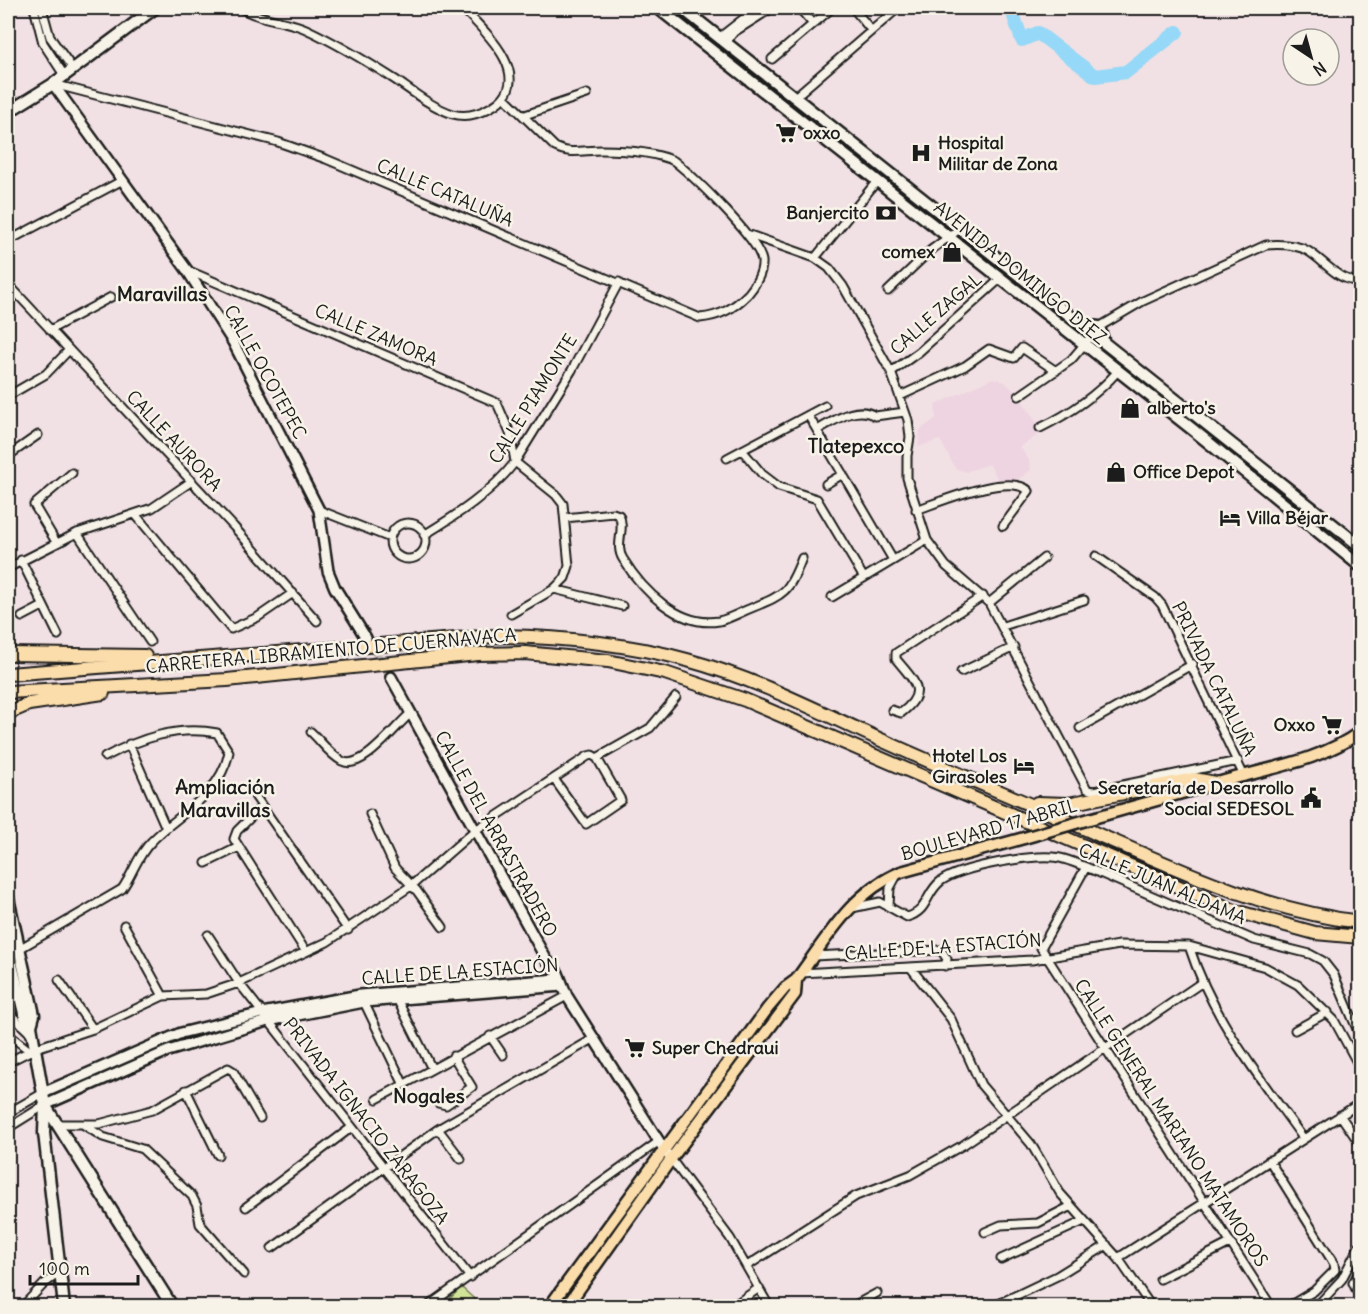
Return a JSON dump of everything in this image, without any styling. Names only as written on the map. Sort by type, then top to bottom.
[{"type":"highway","name":"CARRETERA LIBRAMIENTO DE CUERNAVACA","points":[[8,674],[495,636],[553,639],[641,650],[686,660],[755,683],[1006,796],[1239,894],[1265,903],[1359,922]]},
{"type":"highway","points":[[8,654],[100,657],[184,655],[212,658]]},
{"type":"highway","name":"CARRETERA LIBRAMIENTO DE CUERNAVACA","points":[[8,693],[172,683],[478,654],[554,655],[640,667],[745,700],[1235,911],[1315,933],[1359,937]]},
{"type":"highway","points":[[8,713],[47,700],[172,683]]},
{"type":"highway","points":[[1006,796],[1053,805],[1194,779],[1216,783]]},
{"type":"main road","points":[[8,112],[53,84],[155,8]]},
{"type":"main road","name":"AVENIDA DOMINGO DIEZ","points":[[658,8],[1192,429],[1360,566]]},
{"type":"main road","name":"AVENIDA DOMINGO DIEZ","points":[[682,8],[1081,324],[1095,330],[1104,343],[1360,546]]},
{"type":"main road","points":[[807,125],[816,113]]},
{"type":"main road","name":"BOULEVARD 17 ABRIL","points":[[798,977],[847,909],[882,879],[1216,783],[1286,767],[1336,747],[1360,732]]},
{"type":"main road","points":[[8,904],[34,1015],[33,1041]]},
{"type":"main road","points":[[8,950],[33,1041],[45,1105],[44,1133],[64,1306]]},
{"type":"main road","points":[[550,1306],[660,1146],[784,988],[798,977]]},
{"type":"main road","points":[[571,1302],[670,1159],[795,994],[798,977]]},
{"type":"main road","points":[[45,1105],[172,1306]]},
{"type":"street","points":[[35,8],[43,43],[68,72]]},
{"type":"street","points":[[42,8],[50,37],[68,72]]},
{"type":"street","points":[[241,8],[305,29],[453,114],[467,116],[480,113],[504,97],[509,85],[510,68],[501,52],[462,8]]},
{"type":"street","points":[[723,39],[757,8]]},
{"type":"street","points":[[723,39],[772,8]]},
{"type":"street","points":[[800,8],[812,23]]},
{"type":"street","points":[[772,58],[832,8]]},
{"type":"street","points":[[853,8],[871,30]]},
{"type":"street","points":[[796,96],[898,8]]},
{"type":"street","points":[[1356,8],[1360,11]]},
{"type":"street","name":"CALLE OCOTEPEC","points":[[53,84],[187,270],[234,342],[319,510],[328,571],[335,588],[366,638]]},
{"type":"street","name":"CALLE CATALUÑA","points":[[53,84],[279,142],[326,159],[700,318],[723,314],[738,304],[751,290],[760,274],[762,262],[759,252],[747,234]]},
{"type":"street","points":[[525,115],[587,94]]},
{"type":"street","points":[[504,97],[525,115],[555,147],[564,152],[622,151],[665,156],[674,160],[747,234],[815,258],[829,268],[843,286],[891,372],[900,396],[910,437],[906,456],[907,478],[927,540],[946,566],[989,603],[1087,789],[1095,791],[1238,761]]},
{"type":"street","points":[[8,241],[123,180]]},
{"type":"street","points":[[815,258],[877,181]]},
{"type":"street","points":[[888,291],[931,250],[961,228]]},
{"type":"street","points":[[1019,396],[1071,360],[1095,330],[1143,302],[1266,245],[1285,244],[1307,250],[1334,273],[1360,281]]},
{"type":"street","name":"CALLE ZAMORA","points":[[187,270],[497,403],[505,417],[515,462]]},
{"type":"street","name":"CALLE ZAGAL","points":[[891,372],[919,352],[1000,279]]},
{"type":"street","name":"CALLE PIAMONTE","points":[[424,536],[460,513],[506,473],[515,462],[572,370],[619,282]]},
{"type":"street","name":"CALLE AURORA","points":[[8,284],[68,351],[192,481],[317,621]]},
{"type":"street","points":[[50,330],[111,297]]},
{"type":"street","points":[[900,396],[965,366],[989,349],[1014,358],[1022,348],[1056,370]]},
{"type":"street","points":[[8,396],[46,374],[68,351]]},
{"type":"street","points":[[1040,428],[1072,410],[1103,387],[1117,372]]},
{"type":"street","points":[[727,458],[825,406]]},
{"type":"street","points":[[817,430],[851,413],[868,412],[875,416],[905,412]]},
{"type":"street","points":[[808,415],[893,561]]},
{"type":"street","points":[[8,456],[38,435]]},
{"type":"street","points":[[742,450],[762,474],[779,487],[817,499],[864,578]]},
{"type":"street","points":[[511,614],[554,589],[566,578],[569,566],[563,504],[556,495],[515,462]]},
{"type":"street","points":[[56,542],[34,505],[72,473]]},
{"type":"street","points":[[826,484],[843,474]]},
{"type":"street","points":[[8,568],[77,532],[135,514],[167,500],[192,481]]},
{"type":"street","points":[[916,510],[992,486],[1004,484],[1022,486],[1029,491],[1004,526]]},
{"type":"street","points":[[319,510],[390,538]]},
{"type":"street","points":[[565,518],[613,513],[619,515],[622,520],[618,546],[627,566],[654,597],[679,615],[703,621],[720,621],[778,597],[791,586],[802,558]]},
{"type":"street","points":[[135,514],[231,629],[258,617],[293,593]]},
{"type":"street","points":[[404,524],[416,526],[424,536],[425,542],[420,554],[409,559],[396,555],[390,544],[393,532],[404,524]]},
{"type":"street","points":[[77,532],[150,642]]},
{"type":"street","points":[[832,597],[927,540]]},
{"type":"street","name":"PRIVADA CATALUÑA","points":[[1096,556],[1155,597],[1192,664],[1244,776]]},
{"type":"street","points":[[989,603],[1044,558]]},
{"type":"street","points":[[21,560],[58,635]]},
{"type":"street","points":[[554,589],[622,606]]},
{"type":"street","points":[[892,710],[901,713],[915,701],[917,694],[915,683],[896,659],[896,653],[983,596]]},
{"type":"street","points":[[1003,626],[1084,600]]},
{"type":"street","points":[[22,617],[43,606]]},
{"type":"street","points":[[961,672],[1014,647]]},
{"type":"street","points":[[1080,728],[1192,664]]},
{"type":"street","name":"CALLE DEL ARRASTRADERO","points":[[391,677],[474,831],[558,974],[567,996],[660,1146],[709,1208],[747,1266],[769,1306]]},
{"type":"street","points":[[597,758],[650,728],[676,697]]},
{"type":"street","points":[[311,732],[337,759],[344,763],[356,763],[377,747],[411,713]]},
{"type":"street","points":[[19,949],[122,889],[130,878],[138,858],[217,780],[229,752],[225,742],[216,733],[208,731],[173,732],[146,737],[105,758]]},
{"type":"street","points":[[129,744],[166,828]]},
{"type":"street","points":[[8,1034],[33,1041],[93,1029],[163,996],[206,994],[239,983],[306,952],[348,930],[411,886],[474,831],[592,754],[597,758],[621,800],[589,824],[582,822],[554,779]]},
{"type":"street","points":[[255,796],[348,930]]},
{"type":"street","points":[[262,806],[237,831],[234,839],[306,952]]},
{"type":"street","points":[[370,814],[395,868],[443,927]]},
{"type":"street","points":[[206,863],[239,847]]},
{"type":"street","name":"CALLE JUAN ALDAMA","points":[[847,909],[871,902],[890,906],[900,915],[912,916],[920,912],[938,883],[970,870],[1039,857],[1059,858],[1086,867],[1254,940],[1310,954],[1323,961],[1334,975],[1360,1037]]},
{"type":"street","points":[[1047,956],[1041,948],[1043,943],[1086,867]]},
{"type":"street","points":[[890,906],[890,888],[901,872]]},
{"type":"street","points":[[124,926],[163,996]]},
{"type":"street","name":"PRIVADA IGNACIO ZARAGOZA","points":[[208,935],[239,983],[265,1017],[470,1277]]},
{"type":"street","name":"CALLE DE LA ESTACIÓN","points":[[798,977],[1032,960],[1119,945],[1190,946],[1265,967],[1298,986],[1328,1012],[1348,1043],[1360,1068]]},
{"type":"street","points":[[1190,946],[1201,983],[1225,1029],[1303,1138]]},
{"type":"street","points":[[813,956],[941,950],[946,959],[945,966]]},
{"type":"street","name":"CALLE GENERAL MARIANO MATAMOROS","points":[[1047,956],[1271,1306]]},
{"type":"street","points":[[911,968],[951,1019],[981,1086],[1031,1144],[1071,1206],[1118,1258],[1151,1306]]},
{"type":"street","points":[[59,980],[93,1029]]},
{"type":"street","name":"CALLE DE LA ESTACIÓN","points":[[8,1113],[43,1093],[181,1034],[265,1017],[395,996],[560,982]]},
{"type":"street","points":[[747,1266],[856,1196],[910,1175],[963,1145],[1201,983]]},
{"type":"street","points":[[395,996],[432,1067]]},
{"type":"street","name":"CALLE DE LA ESTACIÓN","points":[[8,1128],[45,1105],[168,1050],[265,1017],[395,996]]},
{"type":"street","points":[[377,1099],[432,1067],[567,996]]},
{"type":"street","points":[[363,1002],[403,1083]]},
{"type":"street","points":[[8,1012],[33,1041]]},
{"type":"street","points":[[1295,1030],[1328,1012]]},
{"type":"street","points":[[490,1036],[503,1055]]},
{"type":"street","points":[[1348,1043],[1360,1037]]},
{"type":"street","points":[[273,1248],[382,1167],[438,1129],[593,1039]]},
{"type":"street","points":[[8,1062],[33,1041]]},
{"type":"street","points":[[438,1103],[446,1105],[472,1087],[453,1056]]},
{"type":"street","points":[[58,1124],[99,1124],[152,1110],[186,1090],[231,1069],[260,1118]]},
{"type":"street","points":[[81,1077],[84,1087]]},
{"type":"street","points":[[186,1090],[218,1155]]},
{"type":"street","points":[[1118,1258],[1360,1102]]},
{"type":"street","points":[[1340,1115],[1360,1144]]},
{"type":"street","points":[[84,1125],[103,1137],[142,1149],[192,1196],[197,1206],[200,1224],[244,1274]]},
{"type":"street","points":[[246,1207],[352,1127]]},
{"type":"street","points":[[438,1129],[461,1159]]},
{"type":"street","points":[[428,1306],[660,1146]]},
{"type":"street","points":[[1269,1160],[1335,1270],[1314,1291],[1289,1306]]},
{"type":"street","points":[[985,1232],[1001,1225],[1038,1223],[1071,1206]]},
{"type":"street","points":[[1001,1259],[1084,1221]]},
{"type":"street","points":[[1160,1279],[1230,1243]]},
{"type":"street","points":[[1317,1306],[1342,1279],[1360,1244]]},
{"type":"street","points":[[996,1305],[1057,1276],[1107,1245]]},
{"type":"street","points":[[1360,1270],[1353,1283],[1360,1298]]},
{"type":"street","points":[[23,1306],[44,1284],[59,1273]]},
{"type":"street","points":[[733,1306],[759,1288]]},
{"type":"street","points":[[853,1306],[877,1293]]},
{"type":"street","points":[[571,1302],[581,1306]]},
{"type":"shaded area","points":[[993,378],[1005,382],[1019,396],[1043,432],[1020,447],[1029,460],[1031,470],[1015,482],[1000,483],[989,464],[966,472],[955,468],[940,440],[918,447],[920,430],[936,418],[935,405]]},
{"type":"green space","points":[[461,1287],[482,1306],[443,1306]]},
{"type":"waterway","points":[[1011,8],[1022,40],[1038,33],[1095,76],[1126,72],[1177,32]]},
{"type":"tunnel","points":[[368,641],[391,677]]},
{"type":"place","name":"oxxo","points":[[786,133]]},
{"type":"place","name":"Hospital Militar de Zona","points":[[921,153]]},
{"type":"place","name":"Banjercito","points":[[886,213]]},
{"type":"place","name":"comex","points":[[952,252]]},
{"type":"place","name":"alberto's","points":[[1130,408]]},
{"type":"place","name":"Office Depot","points":[[1116,472]]},
{"type":"place","name":"Villa Béjar","points":[[1230,518]]},
{"type":"place","name":"Oxxo","points":[[1332,725]]},
{"type":"place","name":"Hotel Los Girasoles","points":[[1024,766]]},
{"type":"place","name":"Secretaría de Desarrollo Social SEDESOL","points":[[1311,798]]},
{"type":"place","name":"Super Chedraui","points":[[635,1048]]},
{"type":"district","name":"Maravillas","points":[[162,294]]},
{"type":"district","name":"Tlatepexco","points":[[856,446]]},
{"type":"district","name":"Ampliación Maravillas","points":[[225,798]]},
{"type":"district","name":"Nogales","points":[[429,1096]]}]
